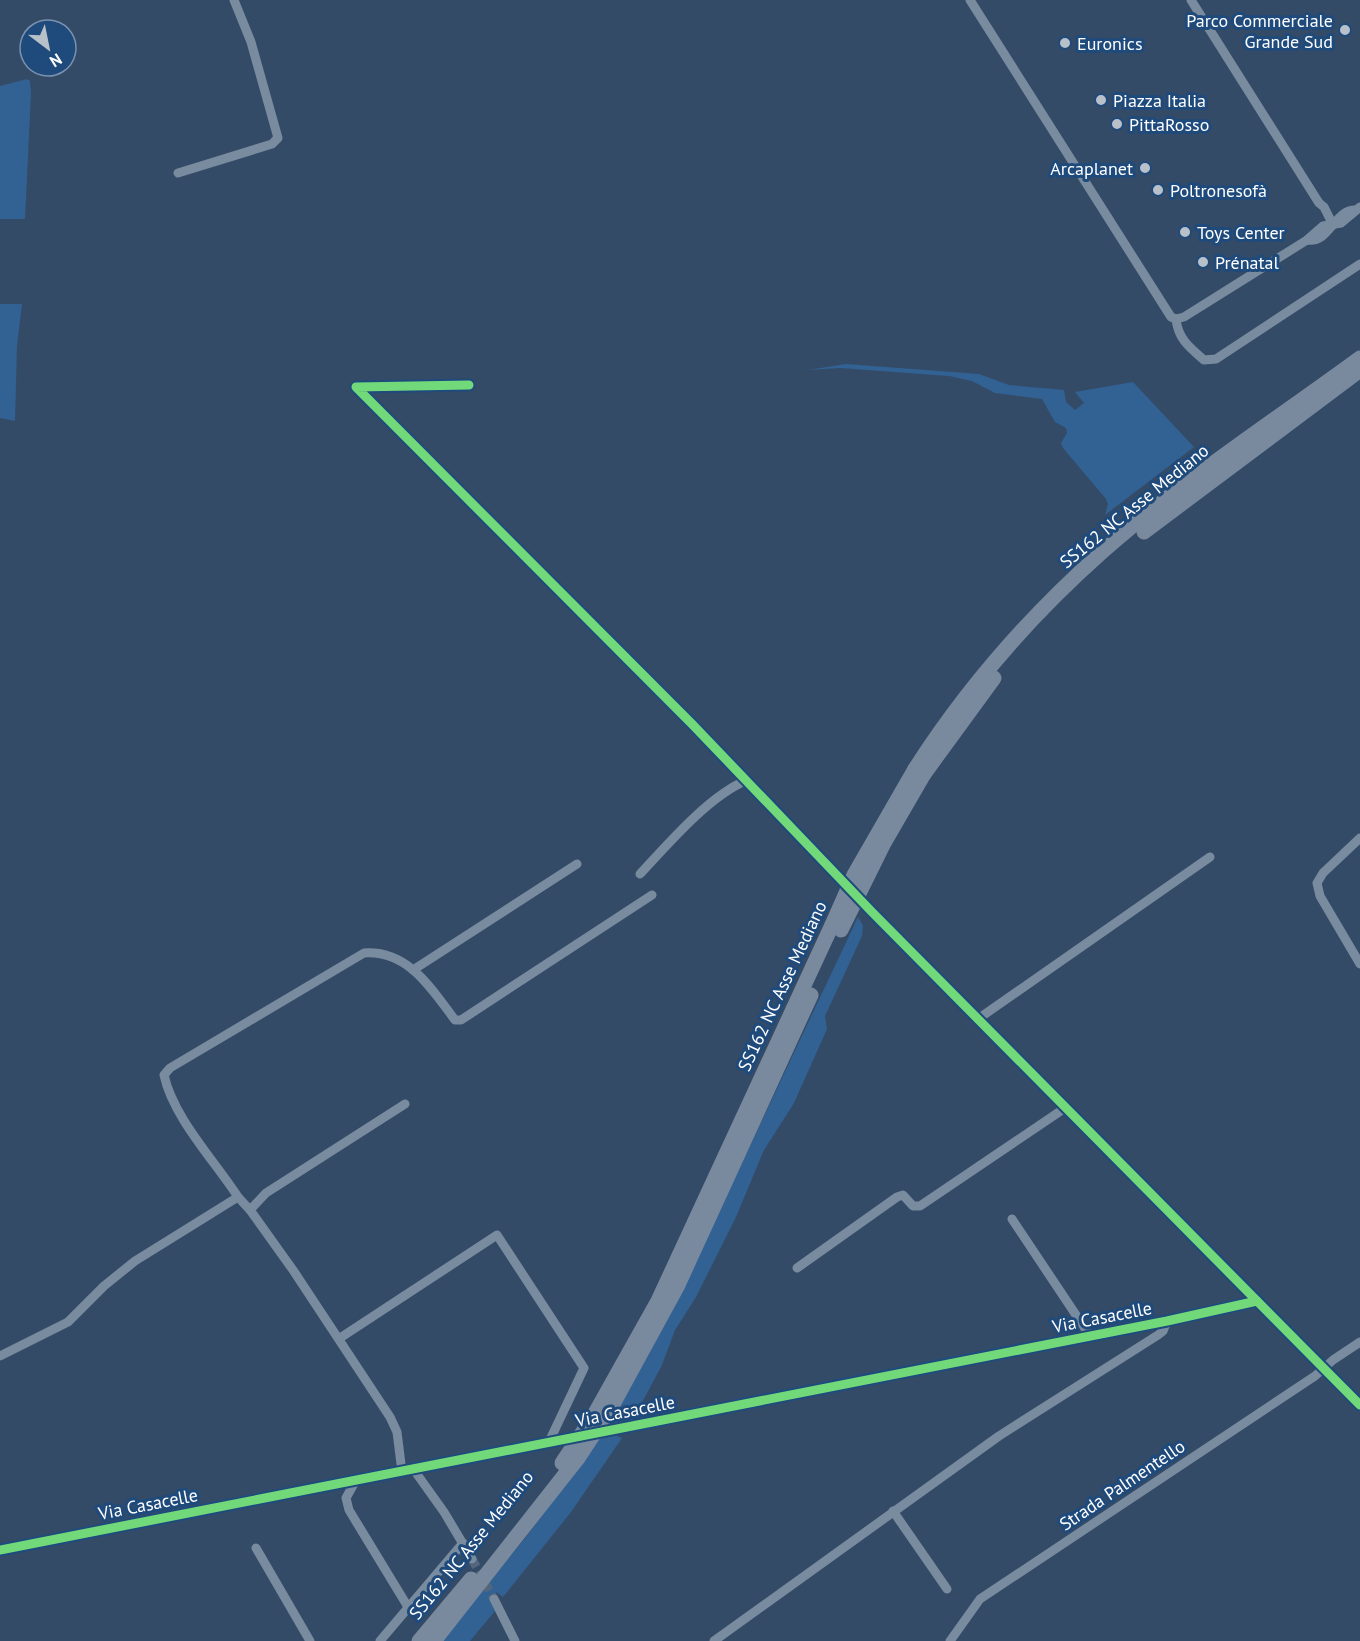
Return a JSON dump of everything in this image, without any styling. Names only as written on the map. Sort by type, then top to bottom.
[{"type":"highway","name":"SS162 NC Asse Mediano","points":[[1313,399],[1360,358]]},
{"type":"highway","name":"SS162 NC Asse Mediano","points":[[419,1641],[493,1553],[562,1463],[593,1417],[658,1301],[836,928],[884,843],[920,771],[973,704],[1008,653],[1105,563],[1213,472],[1313,399],[1360,370]]},
{"type":"highway","name":"SS162 NC Asse Mediano","points":[[434,1641],[578,1458],[611,1408],[678,1287],[836,928]]},
{"type":"street","points":[[178,173],[273,144],[278,138],[251,42],[234,0]]},
{"type":"street","points":[[970,0],[1167,312],[1176,320],[1177,331],[1182,340],[1204,360],[1216,359],[1360,264]]},
{"type":"street","points":[[1191,0],[1319,203],[1320,211],[1326,221],[1333,225]]},
{"type":"street","points":[[1176,320],[1307,240],[1312,241],[1333,225],[1353,215],[1358,209]]},
{"type":"street","points":[[469,385],[356,387],[676,707],[745,781],[1065,1108],[1360,1405]]},
{"type":"street","points":[[640,874],[703,811],[735,785],[745,781]]},
{"type":"street","points":[[1360,838],[1323,873],[1317,883],[1320,896],[1360,964]]},
{"type":"street","points":[[978,1019],[1210,857]]},
{"type":"street","points":[[413,970],[577,864]]},
{"type":"street","points":[[472,1559],[463,1543],[408,1471],[397,1432],[390,1417],[340,1338],[191,1130],[166,1086],[164,1075],[170,1068],[364,953],[389,955],[413,970],[458,1021],[652,895]]},
{"type":"street","points":[[250,1210],[253,1204],[266,1193],[405,1104]]},
{"type":"street","points":[[797,1268],[897,1197],[903,1195],[913,1206],[920,1206],[1065,1108]]},
{"type":"street","points":[[0,1356],[68,1322],[104,1286],[135,1261],[238,1197]]},
{"type":"street","points":[[1012,1219],[1090,1336]]},
{"type":"street","points":[[340,1338],[497,1234],[584,1368],[548,1444]]},
{"type":"street","name":"Via Casacelle","points":[[0,1550],[548,1444],[1167,1321],[1257,1301]]},
{"type":"street","points":[[714,1641],[999,1436],[1158,1335],[1166,1327],[1167,1321]]},
{"type":"street","name":"Strada Palmentello","points":[[950,1641],[980,1599],[1360,1342]]},
{"type":"street","points":[[356,1480],[346,1498],[349,1510],[408,1607]]},
{"type":"street","points":[[893,1511],[947,1589]]},
{"type":"street","points":[[380,1641],[463,1543]]},
{"type":"street","points":[[256,1548],[310,1641]]},
{"type":"street","points":[[494,1599],[515,1641]]},
{"type":"shaded area","points":[[27,79],[30,81],[31,93],[25,219],[0,219],[0,86]]},
{"type":"shaded area","points":[[0,304],[22,304],[17,346],[15,421],[0,418]]},
{"type":"shaded area","points":[[846,364],[979,374],[1009,385],[1064,390],[1066,402],[1075,410],[1084,403],[1075,392],[1133,382],[1194,447],[1105,515],[1108,504],[1106,499],[1063,448],[1061,443],[1067,433],[1066,428],[1055,422],[1042,399],[995,393],[972,381],[949,376],[840,368],[808,370]]},
{"type":"shaded area","points":[[858,917],[863,926],[862,936],[825,1016],[827,1029],[794,1103],[764,1150],[736,1217],[696,1297],[675,1330],[662,1365],[631,1423],[610,1425],[673,1309]]},
{"type":"shaded area","points":[[615,1435],[622,1438],[571,1512],[503,1597],[496,1592],[489,1599],[495,1611],[470,1641],[441,1641],[526,1537],[599,1438]]},
{"type":"tunnel","points":[[472,1559],[494,1599]]},
{"type":"cycle path","points":[[469,385],[356,387],[692,724],[872,912],[1360,1405]]},
{"type":"cycle path","points":[[0,1550],[1167,1321],[1257,1301]]},
{"type":"place","name":"Parco Commerciale Grande Sud","points":[[1345,30]]},
{"type":"place","name":"Euronics","points":[[1065,43]]},
{"type":"place","name":"Piazza Italia","points":[[1101,100]]},
{"type":"place","name":"PittaRosso","points":[[1117,124]]},
{"type":"place","name":"Arcaplanet","points":[[1145,168]]},
{"type":"place","name":"Poltronesofà","points":[[1158,190]]},
{"type":"place","name":"Toys Center","points":[[1185,232]]},
{"type":"place","name":"Prénatal","points":[[1203,262]]}]
